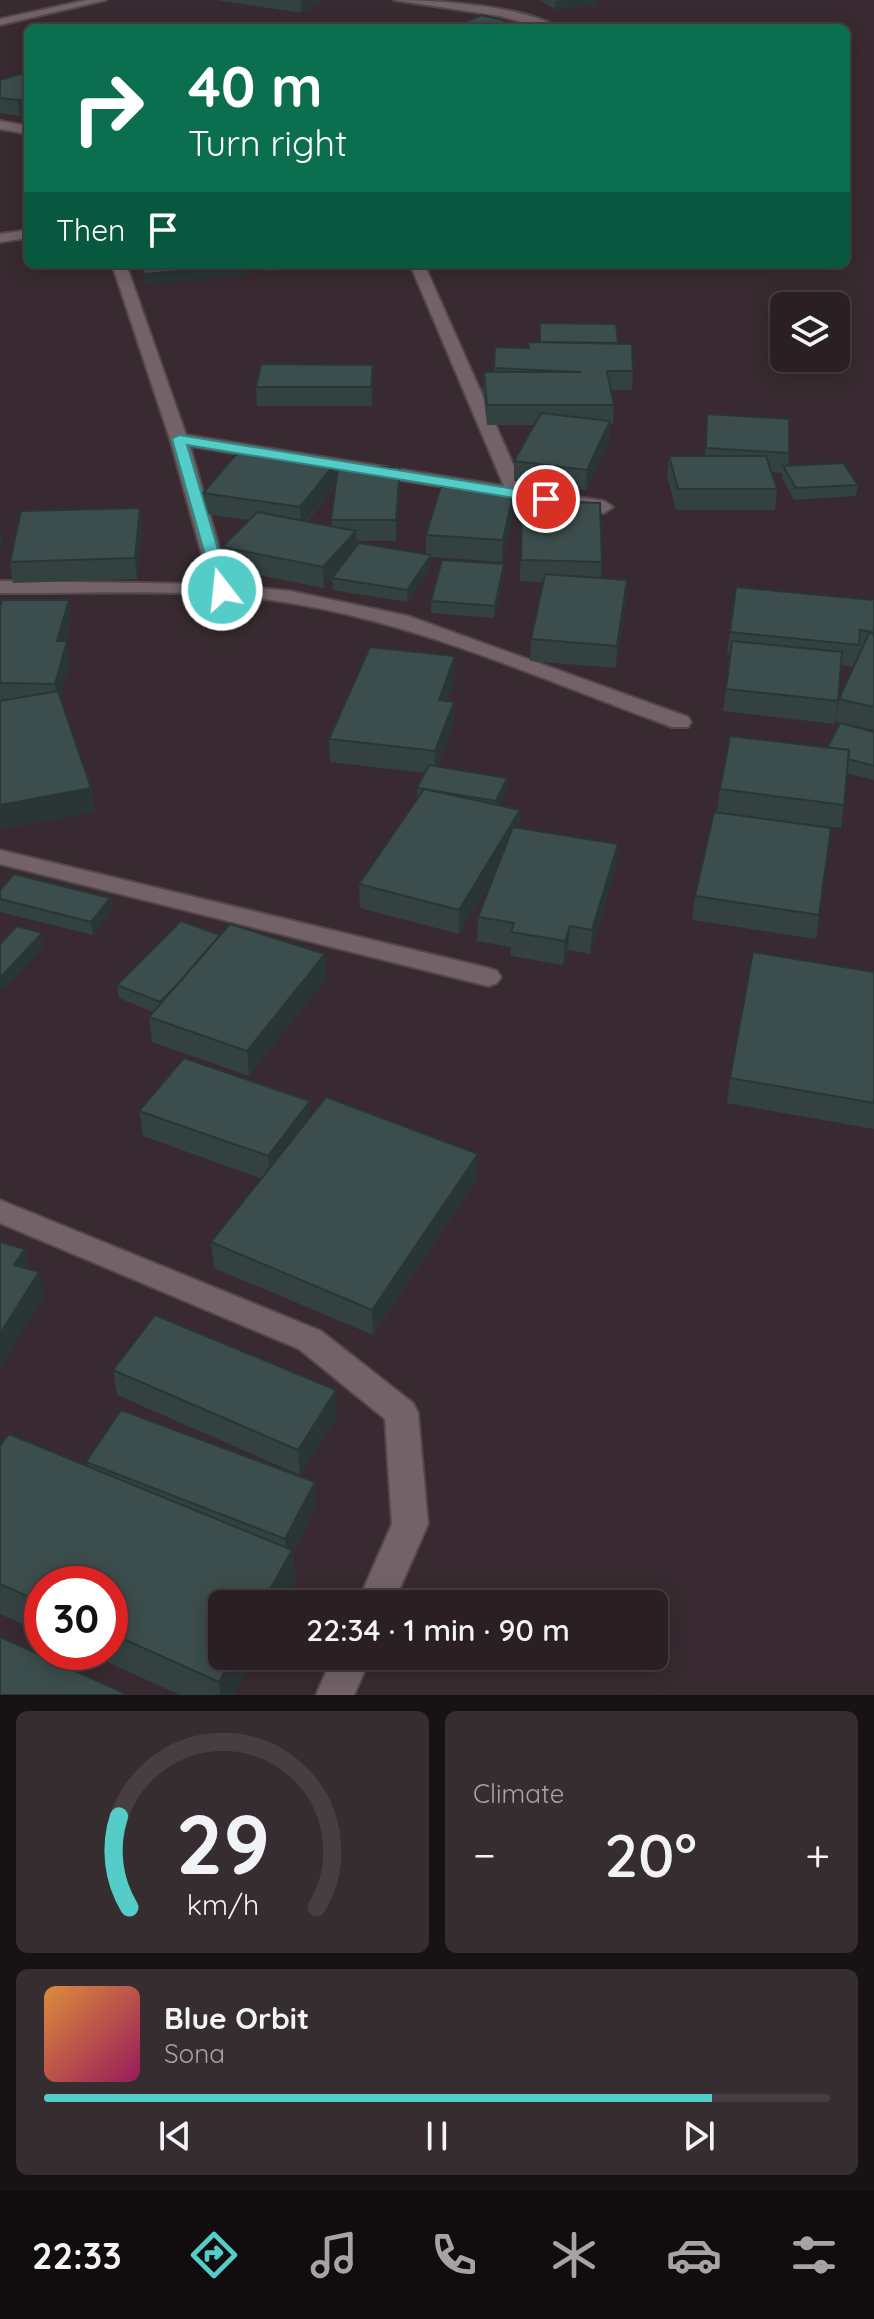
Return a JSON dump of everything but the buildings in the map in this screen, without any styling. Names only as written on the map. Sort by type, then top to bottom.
[{"type":"street","points":[[2,21],[101,0]]},
{"type":"street","points":[[399,0],[542,24]]},
{"type":"street","points":[[2,21],[24,24]]},
{"type":"street","points":[[0,125],[24,131]]},
{"type":"street","points":[[0,138],[24,133]]},
{"type":"street","points":[[0,238],[24,235]]},
{"type":"street","points":[[120,268],[179,439],[222,590]]},
{"type":"street","points":[[419,268],[517,494]]},
{"type":"street","points":[[179,439],[604,507]]},
{"type":"street","points":[[0,587],[222,590],[290,597],[401,620],[680,722]]},
{"type":"street","points":[[0,857],[488,977]]},
{"type":"street","points":[[0,1211],[310,1340],[401,1413],[410,1524],[381,1590]]},
{"type":"street","points":[[335,1695],[346,1670]]},
{"type":"route","points":[[222,590],[179,439],[546,499]]}]
